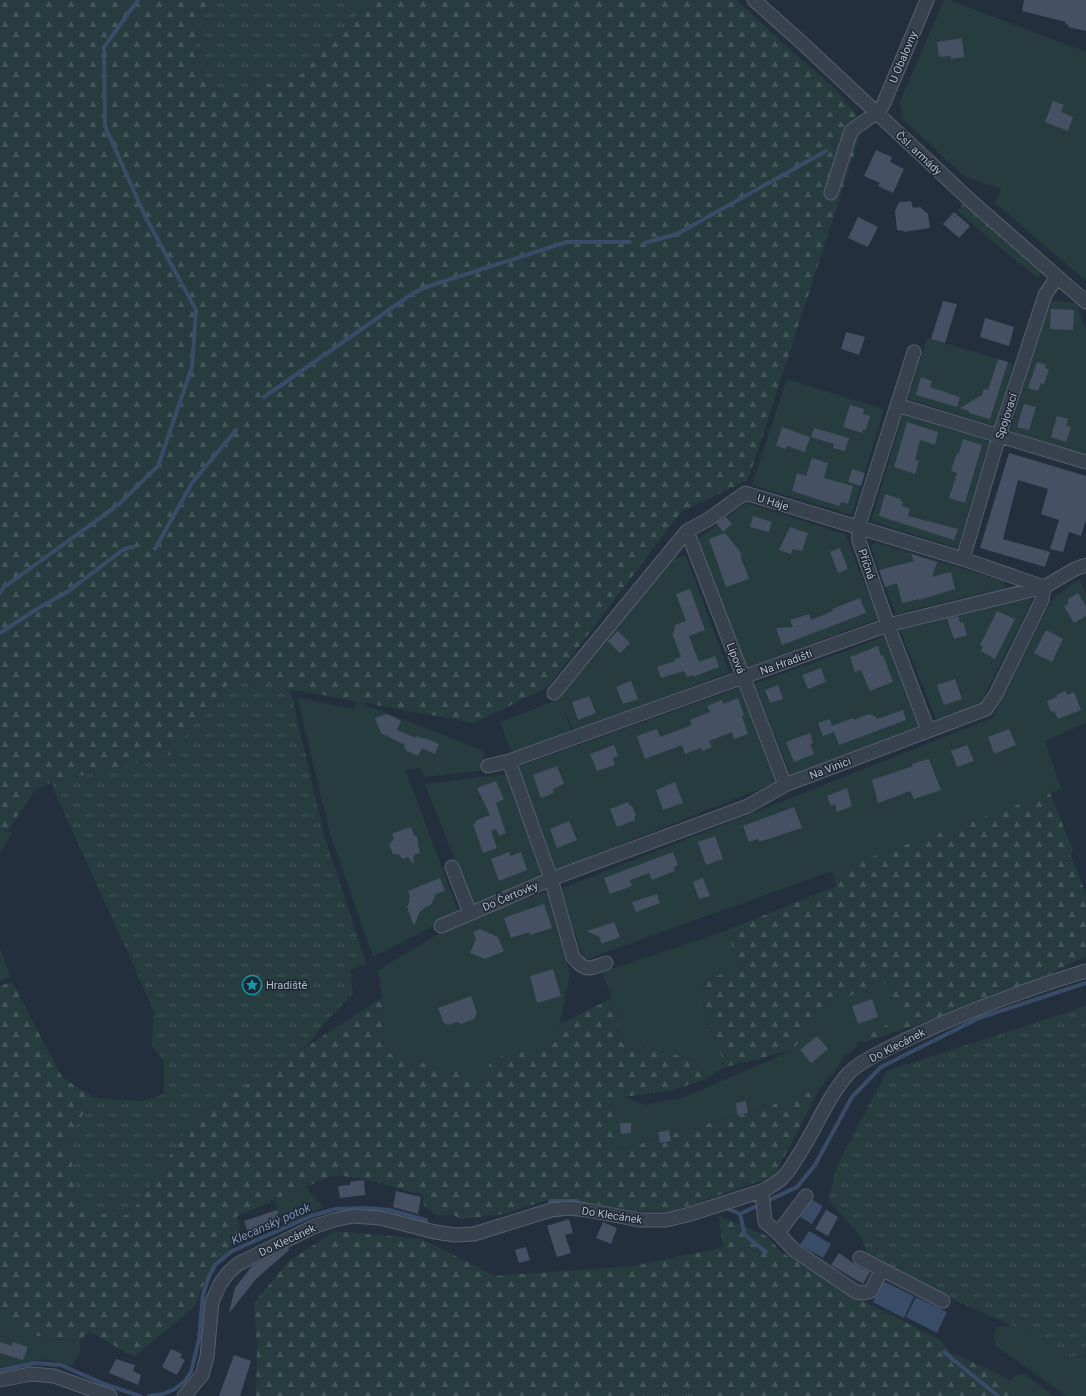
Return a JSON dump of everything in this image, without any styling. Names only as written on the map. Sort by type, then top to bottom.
[{"type":"street","name":"Čsl. armády","points":[[754,0],[972,202],[1086,302]]},
{"type":"street","name":"U Obalovny","points":[[876,113],[882,105],[927,0]]},
{"type":"street","points":[[831,193],[851,131],[876,113]]},
{"type":"street","name":"Spojovací","points":[[963,559],[1045,295],[1058,277]]},
{"type":"street","name":"Příčná","points":[[914,352],[858,528],[859,541],[888,625],[928,730]]},
{"type":"street","points":[[898,400],[1000,436],[1086,462]]},
{"type":"street","name":"U Háje","points":[[554,693],[688,531],[709,519],[745,493],[963,559],[1044,588]]},
{"type":"street","name":"Lipová","points":[[688,531],[785,785]]},
{"type":"street","name":"Na Hradišti","points":[[488,766],[509,761],[744,678],[888,625],[1044,588],[1075,570],[1086,566]]},
{"type":"street","name":"Na Vinici","points":[[551,879],[748,806],[785,785],[986,708],[996,694],[1042,600],[1044,588]]},
{"type":"street","points":[[509,761],[551,879],[573,957],[581,967],[590,969],[606,963]]},
{"type":"street","name":"Do Čertovky","points":[[452,867],[470,913]]},
{"type":"street","name":"Do Čertovky","points":[[441,926],[551,879]]},
{"type":"street","name":"Do Klecánek","points":[[184,1396],[202,1375],[207,1357],[212,1302],[220,1284],[228,1273],[238,1264],[252,1256],[313,1227],[353,1216],[380,1218],[435,1232],[455,1235],[474,1234],[551,1210],[569,1208],[640,1220],[666,1220],[687,1216],[762,1191],[772,1186],[785,1175],[804,1148],[830,1098],[849,1073],[881,1051],[994,1002],[1086,971]]},
{"type":"street","points":[[762,1191],[765,1222],[794,1250],[856,1292],[864,1294],[871,1291],[882,1269]]},
{"type":"street","points":[[778,1234],[806,1196]]},
{"type":"street","points":[[860,1258],[943,1301]]},
{"type":"street","points":[[0,1380],[31,1374],[54,1376],[110,1396]]},
{"type":"green space","points":[[0,0],[216,0],[201,25],[196,42],[196,52],[207,84],[233,94],[302,74],[360,12],[364,0],[736,0],[835,89],[864,124],[748,480],[681,512],[548,687],[474,723],[290,689],[244,678],[223,688],[169,756],[52,782],[35,790],[8,830],[0,829]]},
{"type":"green space","points":[[216,0],[364,0],[360,12],[302,74],[233,94],[207,84],[196,52],[196,42],[199,31],[206,15]]},
{"type":"green space","points":[[944,0],[950,0],[1086,52],[1086,281],[995,203],[1001,189],[965,177],[902,118],[900,101]]},
{"type":"green space","points":[[964,203],[1041,270],[1039,279],[957,210]]},
{"type":"green space","points":[[1049,300],[1074,303],[1078,306],[1086,330],[1086,455],[1010,431]]},
{"type":"green space","points":[[927,338],[998,359],[991,381],[1001,384],[1008,362],[1013,364],[995,426],[908,399]]},
{"type":"green space","points":[[787,379],[884,409],[852,515],[752,485]]},
{"type":"green space","points":[[903,415],[989,441],[958,548],[871,521]]},
{"type":"green space","points":[[746,503],[845,534],[878,619],[746,668],[698,539]]},
{"type":"green space","points":[[876,542],[1005,582],[1004,588],[896,614],[871,546]]},
{"type":"green space","points":[[686,556],[729,672],[575,733],[563,708],[572,732],[513,755],[500,722],[559,699],[673,558]]},
{"type":"green space","points":[[1079,579],[1086,593],[1086,723],[1045,741],[1061,789],[584,960],[561,889],[992,718],[1053,598]]},
{"type":"green space","points":[[1027,598],[1032,601],[980,704],[936,719],[900,630]]},
{"type":"green space","points":[[884,637],[918,726],[792,778],[754,684]]},
{"type":"green space","points":[[244,678],[290,689],[324,835],[366,963],[350,970],[353,993],[324,1024],[307,1046],[195,1118],[130,1215],[81,1213],[67,1139],[94,1098],[143,1101],[164,1094],[164,1061],[152,1046],[154,1011],[54,790],[52,782],[169,756],[223,688]]},
{"type":"green space","points":[[739,688],[776,783],[554,871],[517,767]]},
{"type":"green space","points":[[297,697],[355,710],[355,701],[483,750],[487,770],[424,777],[421,769],[405,769],[459,913],[373,957],[330,833]]},
{"type":"green space","points":[[506,774],[540,863],[540,874],[536,881],[476,905],[471,903],[425,784]]},
{"type":"green space","points":[[1050,793],[1073,851],[1070,854],[1086,894],[1086,956],[1008,994],[865,1042],[859,1040],[900,1017],[830,1003],[793,1050],[725,1067],[697,985],[741,965],[725,931],[836,886],[832,870]]},
{"type":"green space","points":[[0,830],[12,833],[0,854]]},
{"type":"green space","points":[[546,892],[570,973],[556,1042],[535,1052],[511,1052],[490,1061],[485,1080],[384,1052],[382,998],[378,970],[435,936],[477,915]]},
{"type":"green space","points":[[725,931],[741,965],[697,985],[725,1067],[705,1079],[694,1059],[615,1040],[622,1017],[612,998],[602,972]]},
{"type":"green space","points":[[0,948],[11,977],[0,981]]},
{"type":"green space","points":[[12,982],[62,1077],[94,1098],[67,1139],[82,1213],[130,1215],[195,1118],[382,998],[384,1052],[485,1079],[490,1061],[511,1052],[535,1052],[556,1042],[559,1025],[612,998],[622,1017],[615,1040],[694,1059],[705,1079],[674,1090],[624,1097],[618,1150],[659,1138],[660,1143],[670,1142],[670,1134],[748,1113],[820,1088],[774,1176],[673,1211],[635,1211],[596,1204],[547,1200],[504,1214],[460,1219],[452,1214],[439,1216],[424,1206],[423,1195],[366,1179],[334,1175],[237,1216],[241,1234],[203,1286],[194,1307],[134,1357],[89,1331],[80,1341],[48,1339],[11,1328],[0,1313],[0,986]]},
{"type":"green space","points":[[887,982],[900,1017],[859,1040],[856,1048],[843,1057],[838,1067],[820,1088],[748,1113],[746,1101],[736,1103],[737,1115],[670,1134],[669,1130],[658,1132],[659,1138],[617,1150],[611,1100],[624,1097],[645,1105],[682,1098],[793,1050],[830,1003]]},
{"type":"green space","points":[[1086,1006],[1086,1355],[1062,1358],[1019,1329],[959,1302],[867,1253],[861,1237],[828,1199],[838,1164],[887,1071]]},
{"type":"green space","points":[[306,1187],[323,1207],[284,1226],[274,1200]]},
{"type":"green space","points":[[719,1216],[767,1236],[781,1252],[853,1296],[941,1340],[949,1352],[995,1372],[1034,1396],[711,1396],[703,1391],[651,1388],[642,1396],[256,1396],[257,1346],[254,1303],[289,1261],[336,1231],[422,1239],[495,1276],[634,1266],[723,1247]]},
{"type":"green space","points":[[0,1313],[11,1328],[48,1339],[80,1341],[80,1353],[72,1366],[45,1359],[0,1367]]},
{"type":"green space","points":[[1013,1326],[1062,1358],[1085,1356],[1086,1396],[1067,1396],[996,1346],[993,1338],[997,1327]]},
{"type":"green space","points":[[1024,1374],[1054,1396],[1009,1395],[1008,1383],[1015,1376]]},
{"type":"green space","points":[[651,1388],[703,1391],[711,1396],[642,1396]]},
{"type":"water","points":[[811,1199],[823,1206],[812,1224],[800,1217]]},
{"type":"water","points":[[809,1231],[831,1244],[823,1258],[800,1245]]},
{"type":"water","points":[[883,1281],[914,1296],[904,1318],[873,1302]]},
{"type":"water","points":[[916,1297],[947,1312],[937,1333],[906,1317]]},
{"type":"building","points":[[1024,0],[1086,0],[1086,31],[1068,27],[1069,25],[1065,24],[1066,22],[1022,11]]},
{"type":"building","points":[[962,38],[964,57],[951,59],[950,56],[939,57],[937,42]]},
{"type":"building","points":[[1053,101],[1064,105],[1061,112],[1073,117],[1068,131],[1045,122]]},
{"type":"building","points":[[876,150],[892,157],[890,162],[904,169],[893,193],[878,186],[880,183],[864,176]]},
{"type":"building","points":[[911,201],[913,208],[920,207],[928,214],[930,228],[904,232],[897,230],[895,211],[899,202]]},
{"type":"building","points":[[954,212],[970,226],[959,238],[943,224]]},
{"type":"building","points":[[858,217],[878,227],[868,247],[848,238]]},
{"type":"building","points":[[943,301],[957,304],[945,343],[931,339]]},
{"type":"building","points":[[1051,309],[1074,310],[1073,330],[1050,329]]},
{"type":"building","points":[[985,318],[1014,327],[1009,346],[980,337]]},
{"type":"building","points":[[846,332],[865,337],[859,355],[841,349]]},
{"type":"building","points":[[998,359],[1008,362],[990,419],[969,413],[969,411],[960,408],[982,395],[984,389],[988,390]]},
{"type":"building","points":[[1037,362],[1046,365],[1045,368],[1049,369],[1044,384],[1041,383],[1038,391],[1028,388]]},
{"type":"building","points":[[921,377],[932,381],[930,387],[960,397],[957,407],[916,395]]},
{"type":"building","points":[[1024,404],[1036,407],[1029,430],[1017,427]]},
{"type":"building","points":[[850,405],[864,409],[863,414],[870,416],[866,430],[863,429],[862,433],[843,427]]},
{"type":"building","points":[[1057,416],[1068,419],[1066,426],[1071,427],[1066,442],[1051,437]]},
{"type":"building","points":[[907,422],[938,432],[935,445],[920,440],[915,460],[919,461],[915,474],[894,467]]},
{"type":"building","points":[[782,427],[810,437],[805,452],[787,446],[786,449],[776,446]]},
{"type":"building","points":[[814,428],[849,438],[845,451],[833,448],[834,444],[811,437]]},
{"type":"building","points":[[963,439],[982,445],[965,503],[949,498],[957,473],[951,471]]},
{"type":"building","points":[[1009,453],[1086,476],[1086,520],[1081,536],[1069,532],[1063,552],[1050,549],[1059,520],[1041,514],[1048,489],[1018,480],[1003,539],[1050,552],[1045,567],[980,548]]},
{"type":"building","points":[[812,458],[828,463],[824,478],[853,486],[848,504],[841,502],[839,506],[792,491],[797,473],[806,476]]},
{"type":"building","points":[[852,469],[865,473],[861,486],[848,482]]},
{"type":"building","points":[[885,494],[901,499],[903,502],[902,506],[910,509],[908,516],[958,529],[954,540],[879,516]]},
{"type":"building","points":[[753,516],[772,522],[769,532],[750,527]]},
{"type":"building","points":[[726,517],[732,524],[723,532],[716,523]]},
{"type":"building","points":[[790,527],[808,533],[802,551],[793,549],[791,554],[779,550]]},
{"type":"building","points":[[725,533],[742,554],[740,555],[749,579],[726,587],[709,539]]},
{"type":"building","points":[[840,548],[848,569],[838,573],[830,552]]},
{"type":"building","points":[[911,554],[937,562],[932,577],[951,572],[955,589],[919,600],[902,603],[897,583],[885,587],[879,570],[914,561]]},
{"type":"building","points":[[690,589],[705,630],[689,636],[699,662],[715,656],[719,667],[693,677],[693,675],[687,677],[684,671],[661,678],[657,667],[675,661],[674,659],[681,657],[672,633],[674,633],[675,625],[686,621],[676,594]]},
{"type":"building","points":[[1078,593],[1086,606],[1086,616],[1074,623],[1064,606],[1068,604],[1068,599]]},
{"type":"building","points":[[860,598],[866,613],[782,645],[776,628],[793,627],[790,620],[809,614],[811,620],[833,611],[832,609]]},
{"type":"building","points":[[997,611],[1015,619],[995,659],[981,651],[983,647],[980,645]]},
{"type":"building","points":[[958,616],[960,623],[963,622],[967,635],[954,639],[947,619]]},
{"type":"building","points":[[1046,630],[1063,639],[1052,662],[1034,653]]},
{"type":"building","points":[[618,631],[630,643],[620,653],[608,641]]},
{"type":"building","points":[[878,646],[893,682],[870,691],[861,670],[855,672],[850,657]]},
{"type":"building","points":[[821,668],[826,682],[808,689],[802,675]]},
{"type":"building","points":[[955,679],[962,699],[944,705],[937,685]]},
{"type":"building","points":[[631,681],[638,699],[623,704],[616,687]]},
{"type":"building","points":[[778,685],[783,699],[770,703],[765,690]]},
{"type":"building","points":[[1066,691],[1067,695],[1074,692],[1081,710],[1058,719],[1054,711],[1051,712],[1047,701]]},
{"type":"building","points":[[589,696],[596,713],[578,720],[572,702]]},
{"type":"building","points":[[738,698],[744,715],[742,716],[748,734],[734,739],[732,732],[709,741],[712,747],[702,751],[701,748],[685,754],[682,745],[645,759],[637,736],[657,729],[660,737],[692,725],[690,720],[710,712],[707,706],[722,700],[723,704]]},
{"type":"building","points":[[903,710],[906,720],[839,745],[834,732],[823,736],[818,723],[830,719],[832,726],[869,714],[877,719]]},
{"type":"building","points":[[387,714],[401,721],[397,730],[416,738],[417,736],[424,739],[425,738],[439,744],[435,754],[422,748],[418,756],[405,750],[405,745],[381,733],[375,718]]},
{"type":"building","points":[[1009,729],[1016,745],[994,754],[988,737]]},
{"type":"building","points":[[810,733],[813,743],[810,744],[814,754],[794,762],[786,742]]},
{"type":"building","points":[[614,745],[618,756],[613,758],[615,765],[597,771],[590,754]]},
{"type":"building","points":[[967,745],[974,761],[957,767],[951,751]]},
{"type":"building","points":[[929,759],[941,790],[914,799],[910,791],[878,803],[872,780]]},
{"type":"building","points":[[557,766],[564,784],[553,789],[554,793],[541,798],[533,775]]},
{"type":"building","points":[[496,781],[504,799],[496,803],[506,833],[499,836],[496,829],[491,831],[497,848],[483,853],[473,824],[476,823],[475,821],[490,815],[477,788]]},
{"type":"building","points":[[675,782],[683,803],[663,810],[656,790]]},
{"type":"building","points":[[847,788],[852,806],[837,812],[835,804],[831,806],[827,796]]},
{"type":"building","points":[[628,802],[630,806],[632,806],[636,816],[634,817],[635,820],[617,827],[610,809]]},
{"type":"building","points":[[794,807],[802,828],[759,842],[758,839],[749,842],[743,826]]},
{"type":"building","points":[[569,821],[577,840],[557,848],[550,829]]},
{"type":"building","points":[[411,827],[414,835],[417,837],[420,853],[414,855],[413,864],[408,857],[402,859],[400,855],[393,854],[389,845],[394,839],[392,834]]},
{"type":"building","points":[[715,836],[723,859],[706,865],[698,842]]},
{"type":"building","points":[[509,852],[511,856],[521,852],[527,870],[499,881],[491,859]]},
{"type":"building","points":[[673,852],[678,865],[674,867],[675,871],[652,880],[649,873],[630,880],[632,886],[610,894],[604,878]]},
{"type":"building","points":[[440,878],[445,891],[436,894],[431,905],[420,911],[414,926],[407,907],[410,901],[408,891]]},
{"type":"building","points":[[703,878],[710,896],[699,899],[693,882]]},
{"type":"building","points":[[657,894],[660,903],[636,912],[632,902]]},
{"type":"building","points":[[544,904],[552,928],[530,935],[529,932],[511,938],[504,918]]},
{"type":"building","points":[[614,922],[620,937],[602,944],[599,937],[587,931]]},
{"type":"building","points":[[480,929],[498,937],[504,951],[485,959],[470,953],[476,939],[473,932]]},
{"type":"building","points":[[553,969],[561,996],[537,1003],[530,976]]},
{"type":"building","points":[[471,996],[477,1013],[474,1019],[461,1024],[457,1022],[448,1025],[444,1023],[438,1008]]},
{"type":"building","points":[[872,999],[878,1017],[858,1024],[852,1006]]},
{"type":"building","points":[[817,1036],[828,1049],[811,1063],[800,1050]]},
{"type":"building","points":[[746,1101],[748,1113],[737,1115],[736,1103]]},
{"type":"building","points":[[620,1123],[631,1123],[631,1133],[621,1134]]},
{"type":"building","points":[[669,1130],[671,1141],[660,1143],[658,1132]]},
{"type":"building","points":[[364,1180],[365,1195],[340,1198],[338,1186],[350,1185],[350,1182]]},
{"type":"building","points":[[396,1191],[421,1197],[418,1214],[393,1207]]},
{"type":"building","points":[[277,1210],[281,1221],[248,1232],[244,1221]]},
{"type":"building","points":[[826,1210],[838,1217],[828,1236],[815,1229]]},
{"type":"building","points":[[569,1219],[573,1233],[565,1235],[571,1253],[557,1257],[547,1226]]},
{"type":"building","points":[[603,1222],[617,1228],[611,1244],[596,1238]]},
{"type":"building","points":[[526,1247],[530,1260],[519,1263],[515,1250]]},
{"type":"building","points":[[288,1248],[289,1250],[256,1279],[229,1313],[235,1288],[252,1266]]},
{"type":"building","points":[[839,1253],[856,1265],[870,1272],[863,1284],[831,1265]]},
{"type":"building","points":[[0,1342],[12,1346],[13,1342],[28,1347],[23,1360],[0,1353]]},
{"type":"building","points":[[171,1349],[182,1354],[180,1357],[185,1360],[177,1375],[162,1367]]},
{"type":"building","points":[[234,1355],[251,1361],[240,1396],[219,1396]]},
{"type":"building","points":[[116,1359],[135,1365],[133,1371],[141,1375],[138,1385],[109,1373]]},
{"type":"waterway","points":[[0,593],[3,588],[118,505],[158,466],[192,367],[196,310],[145,216],[105,126],[104,47],[138,0]]},
{"type":"waterway","points":[[644,243],[677,234],[826,151]]},
{"type":"waterway","points":[[264,397],[409,296],[423,288],[567,242],[630,242]]},
{"type":"waterway","points":[[155,549],[192,483],[236,430]]},
{"type":"waterway","points":[[0,633],[40,607],[67,592],[124,549],[133,547]]},
{"type":"waterway","points":[[740,1214],[797,1187],[815,1165],[852,1097],[881,1067],[979,1018],[1086,983]]},
{"type":"waterway","name":"Klecanský potok","points":[[550,1201],[578,1201]]},
{"type":"waterway","name":"Klecanský potok","points":[[149,1396],[163,1394],[175,1389],[185,1381],[191,1372],[199,1339],[203,1295],[209,1276],[215,1265],[232,1251],[311,1216],[335,1209],[366,1208],[389,1210],[426,1220]]},
{"type":"waterway","name":"Klecanský potok","points":[[727,1208],[740,1214],[745,1235],[766,1252]]},
{"type":"waterway","name":"Klecanský potok","points":[[944,1352],[998,1396]]},
{"type":"waterway","name":"Klecanský potok","points":[[0,1370],[35,1363],[61,1365],[104,1384],[140,1396]]},
{"type":"place","name":"Hradiště","points":[[252,985]]}]
